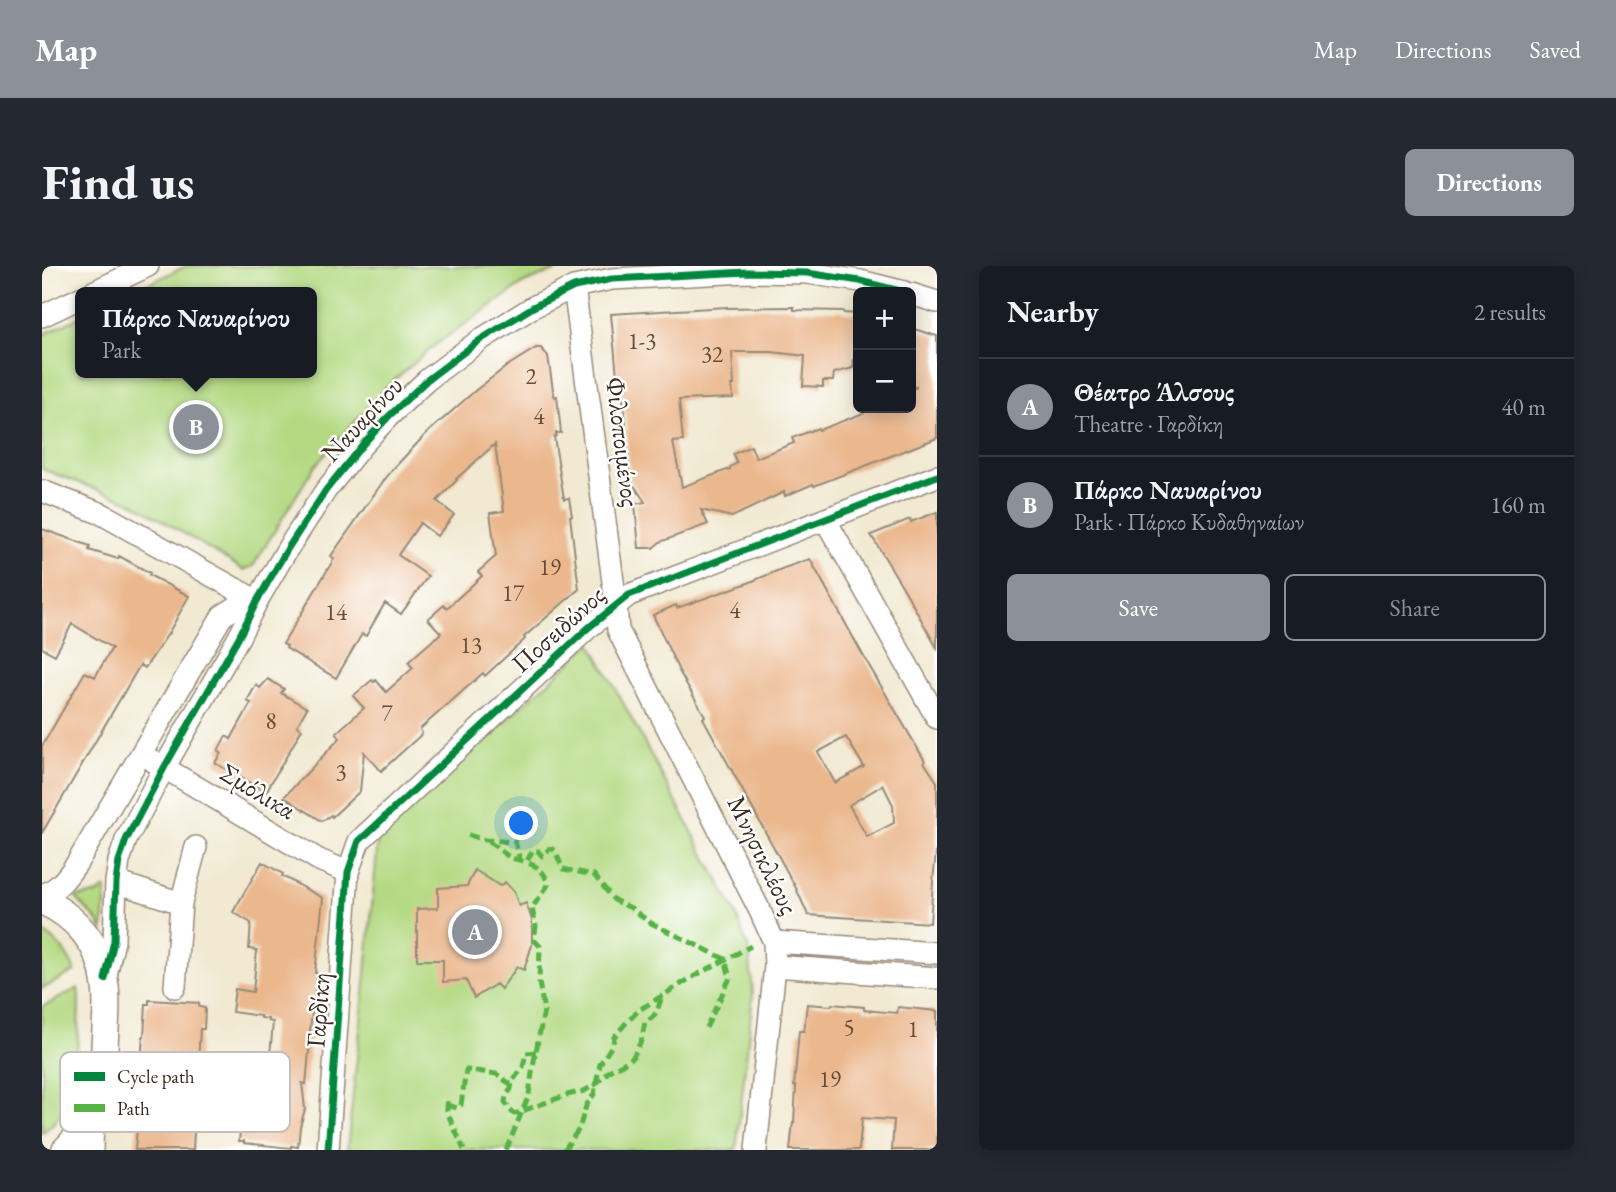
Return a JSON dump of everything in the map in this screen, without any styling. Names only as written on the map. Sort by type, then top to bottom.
[{"type":"main road","points":[[42,901],[70,917],[84,932],[95,950],[105,979],[104,1052]]},
{"type":"main road","points":[[65,1150],[82,1132]]},
{"type":"street","points":[[104,287],[148,266]]},
{"type":"street","name":"Ναυαρίνου","points":[[105,979],[114,941],[119,860],[126,840],[164,768],[257,601],[326,490],[363,444],[427,380],[480,340],[533,307],[574,288],[612,279],[747,272],[807,273],[884,287]]},
{"type":"street","name":"Φιλοποιμένος","points":[[574,288],[616,604]]},
{"type":"street","points":[[916,296],[937,302]]},
{"type":"street","points":[[42,316],[75,300]]},
{"type":"street","name":"Ποσειδώνος","points":[[348,872],[359,841],[582,634],[629,595],[937,477]]},
{"type":"street","points":[[42,491],[102,514],[257,601]]},
{"type":"street","points":[[825,519],[937,718]]},
{"type":"street","points":[[42,895],[64,882],[69,875],[222,616],[238,606],[257,601]]},
{"type":"street","name":"Μνησικλέους","points":[[616,604],[618,630],[774,942],[775,966],[756,1150]]},
{"type":"street","name":"Σμόλικα","points":[[141,754],[319,860],[348,872]]},
{"type":"street","points":[[175,987],[181,902],[196,848]]},
{"type":"street","name":"Γαρδίκη","points":[[328,1150],[348,872]]},
{"type":"street","points":[[116,882],[181,902]]},
{"type":"street","points":[[774,942],[937,953]]},
{"type":"street","points":[[775,966],[937,978]]},
{"type":"street","points":[[92,1132],[92,1150]]},
{"type":"green space","points":[[186,266],[567,266],[524,283],[435,345],[386,387],[314,467],[253,566],[244,570],[134,503],[42,469],[42,335],[75,319],[75,378],[317,378],[317,287],[142,287]]},
{"type":"green space","points":[[591,643],[735,912],[749,950],[753,994],[736,1150],[347,1150],[378,839]]},
{"type":"green space","points":[[106,889],[103,931],[97,920],[76,898],[98,894]]},
{"type":"green space","points":[[42,931],[62,948],[75,971],[42,989]]},
{"type":"green space","points":[[78,988],[77,1052],[60,1052],[60,1115],[42,1133],[42,1007]]},
{"type":"building","points":[[727,307],[794,307],[794,310],[853,314],[853,368],[834,373],[833,381],[823,381],[823,387],[803,386],[805,356],[772,352],[732,352],[733,398],[679,400],[683,441],[673,442],[682,487],[730,469],[737,463],[733,454],[751,446],[756,458],[794,443],[792,438],[864,413],[916,413],[916,330],[937,336],[937,438],[814,486],[813,484],[785,496],[784,492],[732,517],[701,510],[708,524],[660,542],[653,548],[639,548],[635,504],[645,502],[631,481],[629,473],[625,413],[620,376],[617,376],[611,314]]},
{"type":"building","points":[[536,348],[541,348],[548,356],[554,397],[557,396],[561,433],[556,433],[554,437],[564,499],[569,498],[572,516],[579,589],[524,637],[525,639],[485,676],[483,673],[420,729],[422,734],[381,771],[364,752],[360,791],[332,817],[331,815],[322,821],[284,797],[340,738],[336,733],[364,708],[353,696],[372,680],[376,680],[386,692],[413,668],[408,662],[441,633],[428,619],[444,605],[447,608],[482,576],[478,572],[496,556],[490,513],[504,511],[495,444],[456,479],[437,501],[454,515],[437,536],[420,523],[398,555],[428,576],[401,614],[385,603],[366,636],[362,634],[336,678],[283,644],[334,559],[331,556],[394,468],[426,434],[476,390]]},
{"type":"building","points":[[937,512],[937,648],[871,535],[910,519],[911,522]]},
{"type":"building","points":[[42,529],[90,546],[89,550],[118,559],[119,556],[189,596],[145,668],[140,665],[42,833],[42,746],[85,672],[95,677],[112,648],[72,624],[55,655],[42,648]]},
{"type":"building","points":[[810,559],[937,782],[937,851],[930,923],[808,915],[796,888],[703,718],[705,716],[679,671],[653,615]],"holes":[[[846,737],[864,767],[835,783],[818,752]],[[883,785],[893,805],[894,823],[867,837],[849,805]]]},
{"type":"building","points":[[268,679],[284,689],[281,693],[307,708],[297,726],[302,729],[266,792],[215,763],[226,736],[231,739],[251,703],[247,701],[256,685],[260,688]]},
{"type":"building","points":[[262,862],[323,898],[306,1084],[302,1083],[305,1109],[298,1147],[239,1141],[240,1132],[290,1132],[290,1052],[270,1052],[273,1022],[261,1016],[232,1012],[235,989],[253,992],[257,950],[249,949],[251,923],[233,912]]},
{"type":"building","points":[[475,870],[500,886],[505,882],[514,892],[519,906],[526,903],[532,920],[532,945],[524,970],[517,967],[501,989],[496,984],[474,998],[466,980],[443,982],[443,960],[417,960],[417,909],[438,908],[438,888],[467,886]]},
{"type":"building","points":[[149,1000],[199,1003],[199,1007],[205,1008],[199,1052],[142,1052],[146,1004],[149,1004]]},
{"type":"building","points":[[807,1004],[864,1007],[864,1010],[897,1013],[898,1007],[937,1011],[937,1150],[892,1150],[894,1120],[862,1118],[859,1150],[790,1150],[799,1031],[804,1031]]},
{"type":"building","points":[[137,1132],[194,1132],[193,1150],[135,1150]]},
{"type":"marked path","points":[[468,835],[485,840],[515,842],[520,860],[525,862],[533,850],[544,856],[549,849],[553,849],[563,869],[594,875],[614,900],[631,908],[651,923],[725,959],[730,978],[704,1032]]},
{"type":"marked path","points":[[488,842],[510,857],[520,860]]},
{"type":"marked path","points":[[506,1150],[529,1095],[544,1011],[539,982],[540,946],[534,940],[536,926],[532,908],[548,885],[540,870],[525,862]]},
{"type":"marked path","points":[[564,1150],[579,1129],[586,1106],[594,1094],[600,1064],[613,1044],[614,1037],[626,1023],[639,1010],[751,946]]},
{"type":"marked path","points":[[536,1052],[526,1053],[523,1067],[506,1096],[505,1102],[514,1114],[584,1091],[609,1071],[633,1057],[641,1041],[645,1023],[657,1011],[662,996]]},
{"type":"marked path","points":[[447,1105],[457,1108],[461,1105],[466,1070],[496,1074],[511,1084]]},
{"type":"marked path","points":[[447,1101],[447,1112],[464,1150]]},
{"type":"cycle path","points":[[105,979],[114,941],[119,861],[126,840],[164,768],[257,601],[326,490],[363,444],[427,380],[480,340],[533,307],[574,287],[612,279],[747,272],[807,273],[884,287]]},
{"type":"cycle path","points":[[328,1150],[348,872],[359,841],[588,628],[629,595],[937,476]]},
{"type":"place","name":"Πάρκο Ναυαρίνου","points":[[196,427]]},
{"type":"place","name":"Θέατρο Άλσους","points":[[475,932]]}]
